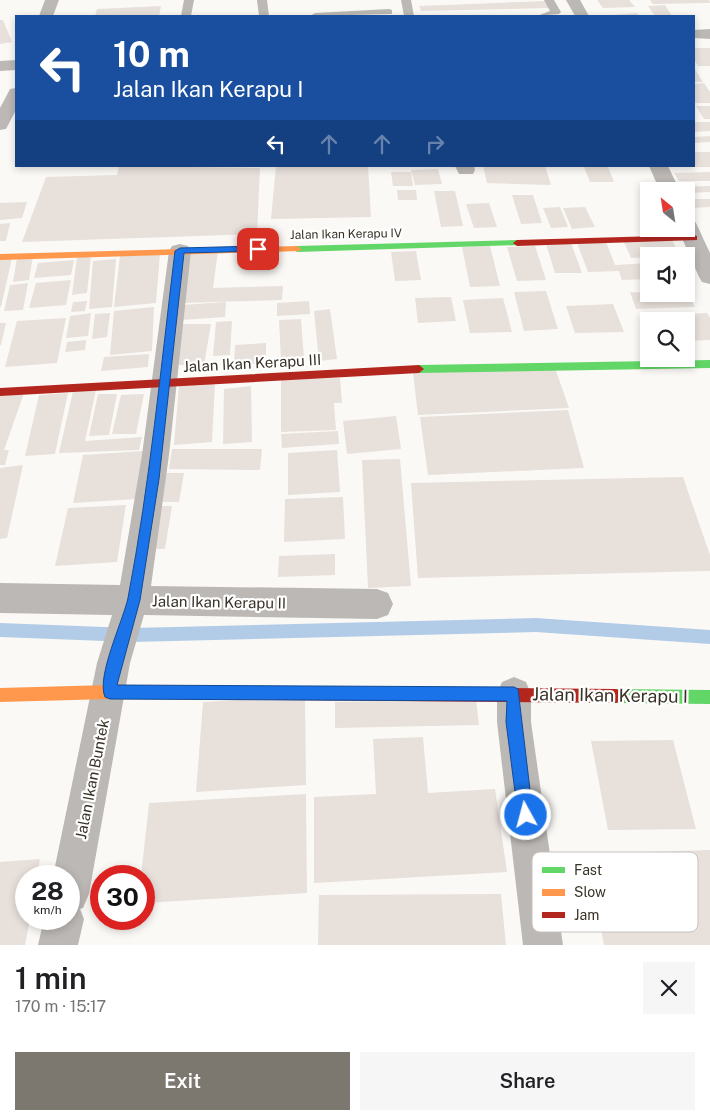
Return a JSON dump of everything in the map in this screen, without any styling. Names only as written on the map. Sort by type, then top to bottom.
[{"type":"street","points":[[46,15],[52,0]]},
{"type":"street","points":[[573,0],[581,15]]},
{"type":"street","points":[[695,34],[710,34]]},
{"type":"street","points":[[0,60],[15,59]]},
{"type":"street","points":[[0,66],[15,65]]},
{"type":"street","points":[[0,125],[9,103]]},
{"type":"street","points":[[658,167],[666,182]]},
{"type":"street","name":"Jalan Ikan Kerapu IV","points":[[0,257],[640,233]]},
{"type":"street","points":[[693,238],[710,277]]},
{"type":"street","name":"Jalan Ikan Buntek","points":[[75,865],[110,684],[130,612],[153,479],[180,251]]},
{"type":"street","name":"Jalan Ikan Kerapu III","points":[[0,392],[385,370],[710,364]]},
{"type":"street","name":"Jalan Ikan Kerapu II","points":[[0,598],[130,612],[377,604]]},
{"type":"street","name":"Jalan Ikan Kerapu I","points":[[0,695],[110,684],[710,697]]},
{"type":"street","points":[[514,694],[514,722],[532,860]]},
{"type":"street","points":[[58,945],[61,930]]},
{"type":"street","points":[[541,932],[543,945]]},
{"type":"lane","points":[[186,15],[189,0]]},
{"type":"lane","points":[[262,0],[264,15]]},
{"type":"lane","points":[[345,0],[350,15]]},
{"type":"lane","points":[[316,14],[390,14],[384,0]]},
{"type":"lane","points":[[406,0],[409,15]]},
{"type":"lane","points":[[546,15],[556,12],[550,0]]},
{"type":"building","points":[[597,0],[629,0],[635,7],[603,8]]},
{"type":"building","points":[[650,0],[709,0],[710,3],[653,4]]},
{"type":"building","points":[[546,1],[549,8],[421,11],[419,6]]},
{"type":"building","points":[[665,5],[671,15],[654,15],[648,6]]},
{"type":"building","points":[[161,6],[159,15],[95,15],[97,9]]},
{"type":"building","points":[[637,13],[638,15],[612,15]]},
{"type":"building","points":[[0,20],[3,20],[12,42],[0,44]]},
{"type":"building","points":[[695,48],[710,48],[710,66],[698,66],[695,61]]},
{"type":"building","points":[[695,70],[703,82],[695,82]]},
{"type":"building","points":[[704,83],[710,92],[710,103],[695,103],[695,84]]},
{"type":"building","points":[[696,106],[710,106],[710,119],[704,119]]},
{"type":"building","points":[[695,122],[710,122],[710,131],[695,132]]},
{"type":"building","points":[[710,136],[710,142],[695,143],[695,137]]},
{"type":"building","points":[[695,152],[710,152],[710,167],[695,167]]},
{"type":"building","points":[[119,167],[260,168],[257,234],[22,242],[46,177],[117,175]]},
{"type":"building","points":[[276,167],[368,167],[371,217],[271,219]]},
{"type":"building","points":[[483,167],[545,167],[551,185],[487,183]]},
{"type":"building","points":[[584,167],[608,167],[614,182],[590,182]]},
{"type":"building","points":[[438,169],[442,184],[415,185],[411,170]]},
{"type":"building","points":[[391,172],[411,172],[413,186],[393,186]]},
{"type":"building","points":[[710,172],[710,181],[679,181],[674,173]]},
{"type":"building","points":[[695,186],[710,186],[710,192],[695,193]]},
{"type":"building","points":[[397,190],[416,190],[417,200],[398,200]]},
{"type":"building","points":[[434,191],[455,191],[463,226],[441,227]]},
{"type":"building","points":[[512,195],[533,195],[542,223],[521,224]]},
{"type":"building","points":[[695,199],[710,199],[710,207],[695,208]]},
{"type":"building","points":[[27,202],[22,218],[0,220],[0,203]]},
{"type":"building","points":[[489,203],[497,227],[474,228],[466,204]]},
{"type":"building","points":[[560,207],[568,227],[551,228],[543,208]]},
{"type":"building","points":[[585,207],[595,227],[572,229],[563,208]]},
{"type":"building","points":[[10,223],[6,241],[0,241],[0,224]]},
{"type":"building","points":[[672,240],[676,247],[640,247],[640,258],[631,258],[624,242]]},
{"type":"building","points":[[606,242],[615,265],[640,264],[640,279],[622,280],[619,271],[588,272],[577,243]]},
{"type":"building","points":[[571,243],[582,273],[555,273],[546,244]]},
{"type":"building","points":[[490,246],[500,286],[470,287],[462,247]]},
{"type":"building","points":[[535,246],[546,280],[517,281],[507,247]]},
{"type":"building","points":[[218,251],[213,288],[283,286],[282,300],[182,303],[190,252]]},
{"type":"building","points":[[416,251],[421,280],[395,281],[391,252]]},
{"type":"building","points":[[160,253],[156,303],[114,307],[120,256]]},
{"type":"building","points":[[33,256],[29,280],[13,282],[17,258]]},
{"type":"building","points":[[91,256],[87,293],[72,295],[77,257]]},
{"type":"building","points":[[12,258],[1,307],[0,307],[0,259]]},
{"type":"building","points":[[116,259],[112,307],[89,309],[93,261]]},
{"type":"building","points":[[74,260],[71,275],[34,278],[38,263]]},
{"type":"building","points":[[71,280],[66,305],[29,308],[36,283]]},
{"type":"building","points":[[28,283],[23,310],[4,311],[10,285]]},
{"type":"building","points":[[546,291],[558,329],[524,331],[514,292]]},
{"type":"building","points":[[630,292],[640,292],[640,302],[692,302],[695,307],[636,309]]},
{"type":"building","points":[[451,297],[456,321],[418,323],[415,298]]},
{"type":"building","points":[[503,298],[512,332],[470,333],[463,300]]},
{"type":"building","points":[[87,301],[85,311],[71,312],[73,302]]},
{"type":"building","points":[[309,301],[310,314],[277,316],[277,303]]},
{"type":"building","points":[[226,302],[225,317],[181,320],[182,305]]},
{"type":"building","points":[[613,304],[624,332],[575,333],[566,306]]},
{"type":"building","points":[[154,307],[152,351],[110,355],[114,311]]},
{"type":"building","points":[[330,309],[337,359],[319,361],[314,311]]},
{"type":"building","points":[[91,313],[88,336],[66,338],[70,316]]},
{"type":"building","points":[[110,313],[107,337],[92,339],[95,314]]},
{"type":"building","points":[[707,313],[710,318],[710,340],[695,341],[695,314]]},
{"type":"building","points":[[66,318],[57,363],[5,367],[17,321]]},
{"type":"building","points":[[301,319],[304,358],[281,360],[279,320]]},
{"type":"building","points":[[232,321],[230,355],[213,356],[216,322]]},
{"type":"building","points":[[0,323],[6,323],[1,345],[0,345]]},
{"type":"building","points":[[183,324],[211,324],[204,365],[175,365]]},
{"type":"building","points":[[86,340],[85,350],[65,352],[67,342]]},
{"type":"building","points":[[266,343],[266,363],[234,365],[235,345]]},
{"type":"building","points":[[149,354],[148,367],[101,371],[104,357]]},
{"type":"building","points":[[555,368],[569,408],[418,415],[413,373]]},
{"type":"building","points":[[340,378],[342,403],[334,403],[336,430],[281,432],[281,379]]},
{"type":"building","points":[[215,383],[212,442],[174,445],[179,385]]},
{"type":"building","points":[[251,386],[252,442],[223,444],[224,389]]},
{"type":"building","points":[[96,390],[85,441],[142,437],[139,450],[59,453],[73,391]]},
{"type":"building","points":[[0,393],[24,393],[4,450],[0,450]]},
{"type":"building","points":[[68,393],[55,454],[25,456],[39,395]]},
{"type":"building","points":[[98,394],[117,394],[109,435],[89,436]]},
{"type":"building","points":[[144,394],[136,434],[112,434],[121,395]]},
{"type":"building","points":[[568,410],[584,468],[428,475],[420,417]]},
{"type":"building","points":[[396,416],[401,449],[347,454],[343,421]]},
{"type":"building","points":[[338,431],[339,444],[282,448],[281,434]]},
{"type":"building","points":[[172,449],[262,449],[260,470],[169,469]]},
{"type":"building","points":[[0,450],[9,450],[5,465],[0,465]]},
{"type":"building","points":[[337,450],[340,492],[288,495],[288,453]]},
{"type":"building","points":[[144,451],[137,499],[73,503],[83,455]]},
{"type":"building","points":[[400,459],[411,586],[368,588],[362,460]]},
{"type":"building","points":[[23,465],[7,538],[0,539],[0,468]]},
{"type":"building","points":[[162,473],[184,473],[179,502],[157,502]]},
{"type":"building","points":[[683,477],[710,555],[710,571],[418,578],[411,483]]},
{"type":"building","points":[[343,497],[345,539],[284,542],[285,499]]},
{"type":"building","points":[[126,505],[117,562],[55,566],[68,508]]},
{"type":"building","points":[[154,506],[172,506],[165,549],[146,549]]},
{"type":"building","points":[[335,554],[335,575],[278,577],[279,556]]},
{"type":"building","points":[[305,696],[306,785],[196,792],[203,702]]},
{"type":"building","points":[[476,699],[479,725],[335,728],[335,702]]},
{"type":"building","points":[[423,737],[428,793],[495,789],[507,872],[314,883],[314,797],[376,794],[373,739]]},
{"type":"building","points":[[673,740],[696,829],[608,830],[591,741]]},
{"type":"building","points":[[306,794],[307,893],[155,902],[155,865],[142,865],[149,803]]},
{"type":"building","points":[[710,850],[710,945],[604,945],[602,932],[698,932],[698,852],[649,852]]},
{"type":"building","points":[[40,859],[39,865],[15,865],[15,930],[28,930],[25,945],[0,945],[0,862]]},
{"type":"building","points":[[501,894],[506,945],[318,945],[319,895]]},
{"type":"waterway","points":[[0,630],[131,635],[536,625],[710,637]]},
{"type":"traffic: fast","points":[[297,249],[517,243]]},
{"type":"traffic: fast","points":[[419,369],[710,364]]},
{"type":"traffic: fast","points":[[616,696],[710,697]]},
{"type":"traffic: slow","points":[[0,257],[297,249]]},
{"type":"traffic: slow","points":[[0,695],[109,692],[275,693]]},
{"type":"traffic: jam","points":[[517,243],[694,238]]},
{"type":"traffic: jam","points":[[0,392],[419,369]]},
{"type":"traffic: jam","points":[[275,693],[616,696]]},
{"type":"route","points":[[258,249],[180,251],[153,479],[134,600],[111,676],[110,692],[514,694],[514,722],[526,815]]}]
